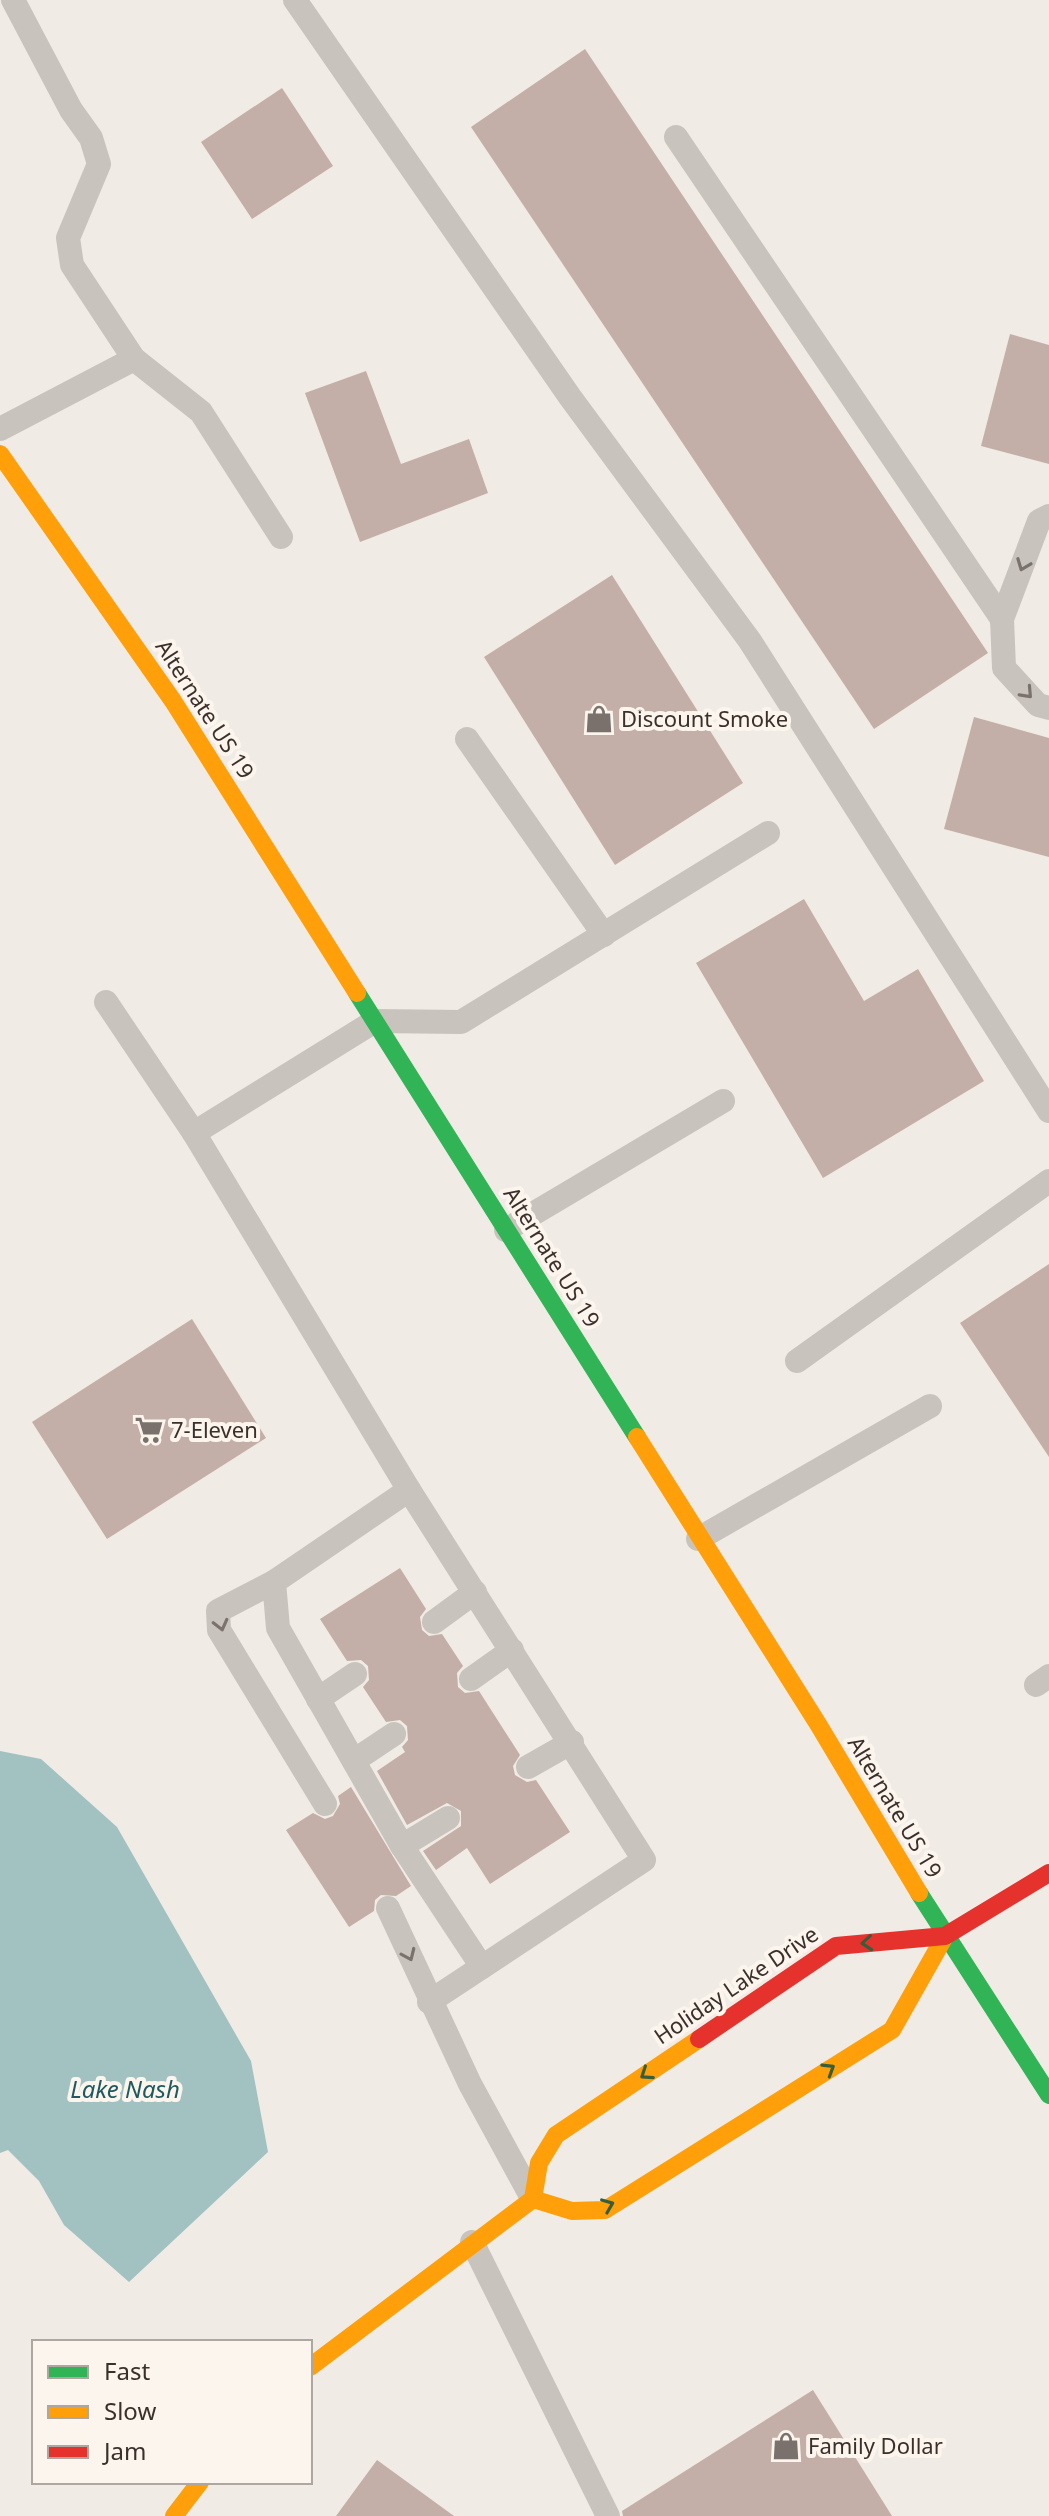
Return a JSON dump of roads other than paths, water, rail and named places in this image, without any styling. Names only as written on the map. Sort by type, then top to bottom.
[{"type":"main road","name":"Alternate US 19","points":[[0,454],[173,701],[698,1539],[818,1724],[945,1936],[1049,2095]]},
{"type":"main road","points":[[312,2365],[533,2199],[572,2211],[605,2210],[892,2030],[945,1936],[1049,1873]]},
{"type":"main road","name":"Holiday Lake Drive","points":[[533,2199],[539,2163],[556,2135],[836,1946],[945,1936]]},
{"type":"main road","points":[[174,2516],[198,2484]]},
{"type":"lane","points":[[13,0],[71,110],[91,138],[99,164],[68,238],[72,265],[134,359],[201,412],[281,537]]},
{"type":"lane","points":[[295,0],[561,385],[750,641],[1049,1111]]},
{"type":"lane","points":[[676,137],[1002,619]]},
{"type":"lane","points":[[0,429],[134,359]]},
{"type":"lane","points":[[1049,516],[1039,521],[1002,619],[1004,668],[1038,705],[1049,708]]},
{"type":"lane","points":[[467,739],[604,935]]},
{"type":"lane","points":[[194,1133],[375,1021],[461,1022],[768,833]]},
{"type":"lane","points":[[106,1002],[194,1133],[409,1490],[572,1742],[644,1860],[429,2002]]},
{"type":"lane","points":[[506,1230],[723,1101]]},
{"type":"lane","points":[[797,1361],[1049,1181]]},
{"type":"lane","points":[[698,1539],[930,1406]]},
{"type":"lane","points":[[325,1804],[219,1630],[218,1611],[274,1582],[409,1490]]},
{"type":"lane","points":[[274,1582],[278,1628],[402,1846],[482,1967]]},
{"type":"lane","points":[[434,1622],[475,1592]]},
{"type":"lane","points":[[471,1679],[512,1650]]},
{"type":"lane","points":[[318,1699],[355,1674]]},
{"type":"lane","points":[[355,1760],[394,1734]]},
{"type":"lane","points":[[528,1767],[572,1742]]},
{"type":"lane","points":[[402,1846],[448,1818]]},
{"type":"lane","points":[[388,1908],[429,2002],[533,2199]]},
{"type":"lane","points":[[472,2242],[608,2516]]},
{"type":"water","name":"Lake Nash","points":[[0,1751],[41,1759],[117,1827],[251,2061],[268,2152],[129,2282],[64,2225],[39,2181],[8,2150],[0,2153]]},
{"type":"place","name":"Discount Smoke","points":[[599,719]]},
{"type":"place","name":"7-Eleven","points":[[149,1430]]},
{"type":"place","name":"Family Dollar","points":[[786,2446]]}]
